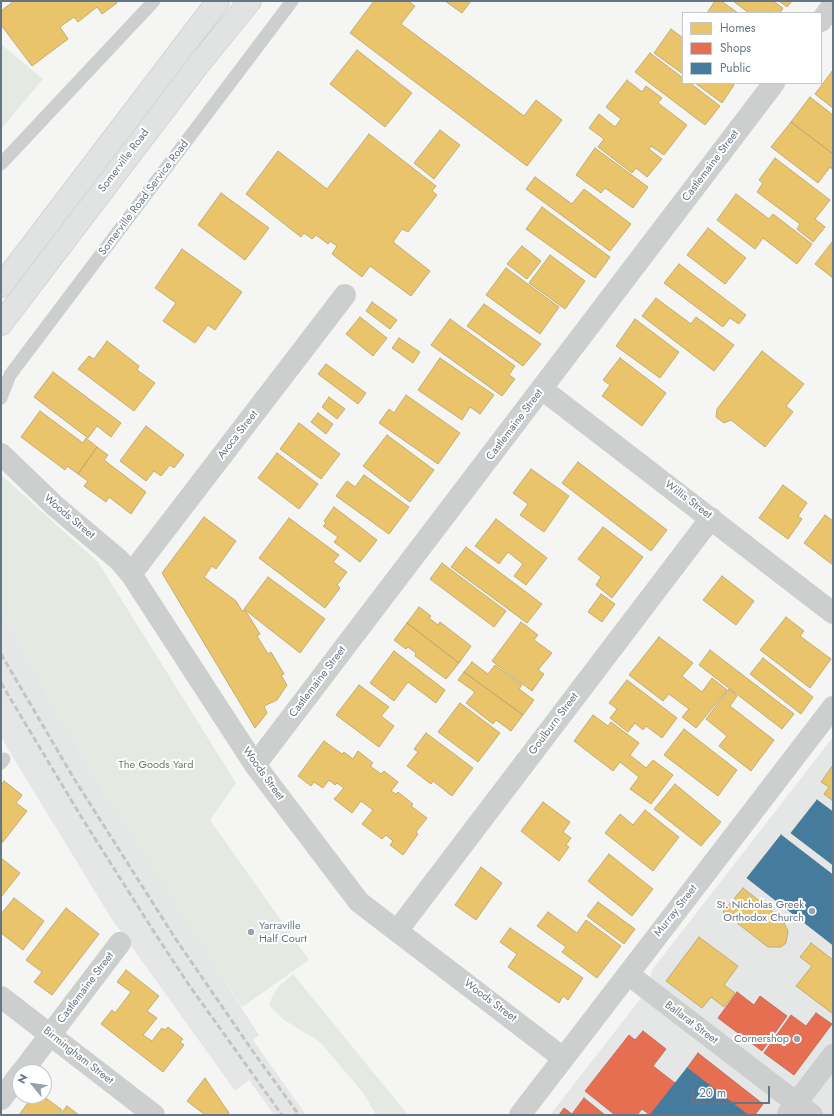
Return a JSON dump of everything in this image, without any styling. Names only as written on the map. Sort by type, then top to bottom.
[{"type":"main road","name":"Somerville Road","points":[[1,286],[218,1]]},
{"type":"main road","name":"Somerville Road","points":[[1,324],[198,65],[250,1]]},
{"type":"street","points":[[822,20],[833,5]]},
{"type":"street","name":"Castlemaine Street","points":[[255,765],[773,84]]},
{"type":"street","name":"Avoca Street","points":[[131,574],[344,295]]},
{"type":"street","name":"Willis Street","points":[[542,389],[833,612]]},
{"type":"street","name":"Woods Street","points":[[1,454],[55,506],[119,560],[131,574],[255,765],[359,902],[564,1058]]},
{"type":"street","name":"Goulburn Street","points":[[397,931],[711,518]]},
{"type":"street","name":"Murray Street","points":[[520,1115],[833,707]]},
{"type":"street","name":"Castlemaine Street","points":[[28,1064],[120,943]]},
{"type":"street","name":"Ballarat Street","points":[[628,974],[798,1111]]},
{"type":"street","name":"Birmingham Street","points":[[1,997],[154,1115]]},
{"type":"street","points":[[798,1111],[833,1055]]},
{"type":"street","name":"Castlemaine Street","points":[[1,1099],[12,1085]]},
{"type":"lane","points":[[1,164],[154,1]]},
{"type":"lane","name":"Somerville Road Service Road","points":[[1,398],[10,375],[18,363],[292,1]]},
{"type":"shaded area","points":[[1,608],[27,660],[103,791],[259,1035],[253,1040],[306,1115],[274,1115],[249,1080],[235,1091],[111,918],[17,764],[1,737]]},
{"type":"shaded area","points":[[833,737],[833,1115],[550,1115],[648,989],[652,970]]},
{"type":"green space","points":[[1,44],[43,79],[1,129]]},
{"type":"green space","name":"The Goods Yard","points":[[1,475],[98,562],[236,783],[210,820],[309,960],[242,1007],[184,920],[103,791],[27,660],[1,608]]},
{"type":"green space","points":[[293,974],[408,1115],[376,1115],[364,1094],[320,1042],[284,1020],[269,1005],[278,987]]},
{"type":"building: Homes","points":[[14,1],[116,1],[117,3],[102,14],[97,7],[78,22],[74,17],[60,27],[68,39],[32,66],[1,25],[1,11]]},
{"type":"building: Homes","points":[[374,1],[408,1],[415,6],[401,24],[524,116],[536,100],[562,120],[527,166],[350,33]]},
{"type":"building: Homes","points":[[445,1],[471,1],[462,13]]},
{"type":"building: Homes","points":[[715,1],[721,1],[737,12],[708,12]]},
{"type":"building: Homes","points":[[733,1],[773,1],[783,8],[781,12],[748,12]]},
{"type":"building: Homes","points":[[779,1],[792,1],[787,7]]},
{"type":"building: Homes","points":[[671,29],[682,37],[682,73],[654,53]]},
{"type":"building: Homes","points":[[357,50],[412,93],[385,127],[330,84]]},
{"type":"building: Homes","points":[[650,53],[682,77],[682,84],[691,84],[720,106],[705,125],[635,72]]},
{"type":"building: Homes","points":[[833,70],[833,108],[815,94]]},
{"type":"building: Homes","points":[[627,80],[642,92],[646,86],[662,98],[658,103],[687,125],[664,155],[651,146],[649,149],[662,159],[647,177],[636,168],[632,173],[598,147],[604,139],[589,128],[599,114],[615,127],[621,119],[606,107]]},
{"type":"building: Homes","points":[[696,84],[733,84],[734,85],[722,103]]},
{"type":"building: Homes","points":[[810,97],[833,115],[833,154],[791,122]]},
{"type":"building: Homes","points":[[791,122],[833,154],[833,170],[830,167],[818,183],[771,147]]},
{"type":"building: Homes","points":[[440,130],[460,145],[434,179],[414,163]]},
{"type":"building: Homes","points":[[369,134],[436,186],[432,191],[437,195],[408,232],[402,229],[393,242],[430,271],[411,296],[370,266],[362,277],[332,254],[337,246],[330,241],[328,244],[316,235],[312,239],[304,233],[301,237],[246,194],[278,151],[327,189]]},
{"type":"building: Homes","points":[[595,148],[648,187],[633,208],[605,188],[601,193],[576,175]]},
{"type":"building: Homes","points":[[775,158],[830,200],[815,219],[825,227],[813,242],[797,229],[800,224],[757,192],[763,183],[759,180]]},
{"type":"building: Homes","points":[[535,177],[572,204],[584,189],[631,224],[610,251],[526,189]]},
{"type":"building: Homes","points":[[221,193],[269,228],[245,260],[198,225]]},
{"type":"building: Homes","points":[[736,194],[769,219],[773,214],[812,244],[797,264],[763,238],[755,249],[717,220]]},
{"type":"building: Homes","points":[[542,207],[610,257],[595,278],[526,229]]},
{"type":"building: Homes","points":[[708,228],[746,258],[725,284],[687,255]]},
{"type":"building: Homes","points":[[833,241],[833,278],[815,264]]},
{"type":"building: Homes","points":[[522,246],[541,261],[527,279],[507,264]]},
{"type":"building: Homes","points":[[182,249],[242,292],[215,330],[208,325],[195,343],[163,321],[176,303],[155,288]]},
{"type":"building: Homes","points":[[550,255],[585,281],[565,309],[529,283]]},
{"type":"building: Homes","points":[[679,264],[746,315],[739,324],[730,318],[723,327],[664,283]]},
{"type":"building: Homes","points":[[506,268],[559,307],[540,334],[486,295]]},
{"type":"building: Homes","points":[[656,298],[691,324],[696,317],[734,345],[714,371],[642,316]]},
{"type":"building: Homes","points":[[372,302],[397,320],[390,329],[366,311]]},
{"type":"building: Homes","points":[[484,304],[541,344],[523,366],[467,326]]},
{"type":"building: Homes","points":[[360,317],[387,338],[373,356],[346,334]]},
{"type":"building: Homes","points":[[450,319],[515,366],[509,375],[515,379],[502,396],[431,345]]},
{"type":"building: Homes","points":[[635,319],[679,352],[660,378],[616,346]]},
{"type":"building: Homes","points":[[399,338],[420,352],[413,363],[392,348]]},
{"type":"building: Homes","points":[[107,341],[139,366],[137,370],[155,383],[134,411],[78,369],[89,356],[94,359]]},
{"type":"building: Homes","points":[[762,351],[804,384],[786,406],[793,412],[765,447],[731,420],[724,423],[716,417],[717,409]]},
{"type":"building: Homes","points":[[440,358],[494,395],[480,414],[470,407],[462,420],[418,390]]},
{"type":"building: Homes","points":[[620,358],[666,393],[642,426],[602,396],[610,385],[603,380]]},
{"type":"building: Homes","points":[[326,364],[366,393],[358,404],[318,374]]},
{"type":"building: Homes","points":[[53,372],[121,423],[111,437],[97,426],[88,438],[34,397]]},
{"type":"building: Homes","points":[[406,395],[460,433],[438,464],[379,423],[389,409],[394,413]]},
{"type":"building: Homes","points":[[329,397],[345,409],[337,419],[322,407]]},
{"type":"building: Homes","points":[[40,411],[83,443],[86,438],[97,447],[78,474],[67,466],[65,470],[21,437]]},
{"type":"building: Homes","points":[[318,413],[333,424],[326,434],[311,422]]},
{"type":"building: Homes","points":[[299,423],[340,454],[321,479],[280,449]]},
{"type":"building: Homes","points":[[146,426],[184,455],[174,468],[170,465],[161,476],[154,471],[146,481],[120,461]]},
{"type":"building: Homes","points":[[387,435],[434,470],[410,502],[363,466]]},
{"type":"building: Homes","points":[[97,447],[108,455],[104,460],[146,492],[131,514],[109,497],[106,502],[84,486],[88,481],[78,474]]},
{"type":"building: Homes","points":[[277,453],[318,484],[299,509],[258,478]]},
{"type":"building: Homes","points":[[578,462],[667,530],[651,551],[562,483]]},
{"type":"building: Homes","points":[[531,469],[569,496],[544,532],[520,515],[528,504],[513,493]]},
{"type":"building: Homes","points":[[364,475],[409,507],[389,534],[336,496],[347,481],[355,487]]},
{"type":"building: Homes","points":[[783,485],[807,503],[798,516],[802,519],[788,539],[759,518]]},
{"type":"building: Homes","points":[[334,507],[377,540],[360,562],[334,542],[338,537],[323,526],[326,523],[324,521]]},
{"type":"building: Homes","points":[[825,515],[833,521],[833,565],[804,543]]},
{"type":"building: Homes","points":[[204,517],[236,541],[216,569],[212,566],[204,577],[236,601],[242,611],[245,610],[260,634],[257,636],[268,654],[271,652],[284,674],[281,675],[287,685],[277,700],[264,706],[267,713],[255,728],[162,573]]},
{"type":"building: Homes","points":[[289,518],[339,555],[333,562],[347,572],[337,585],[340,588],[325,608],[259,558]]},
{"type":"building: Homes","points":[[496,519],[547,558],[526,585],[514,576],[523,564],[508,552],[499,564],[475,546]]},
{"type":"building: Homes","points":[[603,527],[643,557],[612,598],[596,585],[601,577],[578,559]]},
{"type":"building: Homes","points":[[466,547],[542,604],[527,623],[451,567]]},
{"type":"building: Homes","points":[[442,563],[506,611],[494,627],[430,579]]},
{"type":"building: Homes","points":[[722,576],[754,601],[736,625],[703,600]]},
{"type":"building: Homes","points":[[268,577],[325,619],[300,653],[244,609]]},
{"type":"building: Homes","points":[[601,594],[615,604],[602,622],[588,612]]},
{"type":"building: Homes","points":[[419,607],[431,616],[429,618],[438,625],[440,622],[471,646],[459,663],[407,623]]},
{"type":"building: Homes","points":[[786,617],[804,631],[800,636],[831,659],[810,688],[760,650]]},
{"type":"building: Homes","points":[[521,622],[538,635],[534,640],[552,653],[538,670],[544,674],[532,691],[492,661]]},
{"type":"building: Homes","points":[[407,623],[459,663],[446,679],[415,656],[416,653],[408,647],[406,649],[394,640]]},
{"type":"building: Homes","points":[[659,637],[693,663],[682,676],[702,692],[712,678],[727,690],[696,728],[682,717],[689,709],[669,694],[663,701],[629,675]]},
{"type":"building: Homes","points":[[710,650],[794,714],[782,729],[699,665]]},
{"type":"building: Homes","points":[[394,651],[445,690],[436,703],[408,682],[394,701],[370,683]]},
{"type":"building: Homes","points":[[763,658],[813,697],[801,714],[750,674]]},
{"type":"building: Homes","points":[[472,662],[488,674],[495,665],[522,685],[519,689],[534,700],[523,715],[464,672]]},
{"type":"building: Homes","points":[[464,672],[523,715],[511,731],[496,720],[493,724],[466,703],[475,692],[458,680]]},
{"type":"building: Homes","points":[[627,680],[677,718],[662,738],[646,726],[643,730],[635,723],[628,732],[610,718],[617,709],[609,703]]},
{"type":"building: Homes","points":[[359,685],[389,707],[381,716],[394,726],[379,747],[336,715]]},
{"type":"building: Homes","points":[[729,689],[737,696],[730,706],[774,740],[751,771],[719,746],[727,736],[706,719]]},
{"type":"building: Homes","points":[[460,703],[500,733],[478,762],[438,732]]},
{"type":"building: Homes","points":[[593,715],[608,726],[611,722],[639,743],[630,755],[646,768],[653,760],[673,775],[651,804],[630,789],[639,777],[620,762],[613,771],[574,741]]},
{"type":"building: Homes","points":[[684,729],[737,770],[718,796],[664,755]]},
{"type":"building: Homes","points":[[426,733],[473,768],[452,796],[433,781],[431,784],[407,766],[418,752],[414,749]]},
{"type":"building: Homes","points":[[324,741],[342,754],[344,752],[353,759],[358,751],[373,763],[370,766],[381,774],[384,771],[398,782],[391,791],[396,794],[398,792],[413,804],[411,806],[427,818],[416,832],[418,834],[403,855],[390,845],[393,841],[386,835],[382,839],[362,824],[373,810],[361,801],[352,813],[334,799],[344,788],[337,783],[335,785],[329,780],[323,788],[314,782],[311,786],[298,776]]},
{"type":"building: Homes","points":[[833,765],[833,801],[824,794],[829,787],[821,782]]},
{"type":"building: Homes","points":[[4,781],[22,795],[16,803],[27,811],[2,843],[1,785]]},
{"type":"building: Homes","points":[[675,784],[721,822],[701,846],[654,809]]},
{"type":"building: Homes","points":[[543,802],[570,822],[563,832],[571,838],[566,845],[569,847],[559,861],[521,831]]},
{"type":"building: Homes","points":[[645,810],[679,837],[653,871],[605,833],[620,814],[633,825]]},
{"type":"building: Homes","points":[[609,854],[653,889],[632,916],[588,881]]},
{"type":"building: Homes","points":[[1,858],[20,873],[1,897]]},
{"type":"building: Homes","points":[[481,867],[502,883],[476,920],[455,905]]},
{"type":"building: Homes","points":[[743,888],[782,919],[788,931],[786,943],[781,947],[768,947],[723,912]]},
{"type":"building: Homes","points":[[14,898],[44,921],[23,950],[1,933],[1,914]]},
{"type":"building: Homes","points":[[598,902],[635,929],[624,944],[587,916]]},
{"type":"building: Homes","points":[[66,908],[99,934],[52,995],[34,982],[42,972],[26,960]]},
{"type":"building: Homes","points":[[548,912],[577,933],[586,920],[621,946],[597,978],[562,952],[566,947],[537,926]]},
{"type":"building: Homes","points":[[510,928],[583,978],[568,1000],[563,996],[559,1003],[508,967],[517,954],[500,942]]},
{"type":"building: Homes","points":[[699,937],[738,966],[724,985],[735,993],[724,1007],[711,997],[702,1008],[666,981]]},
{"type":"building: Homes","points":[[811,943],[833,960],[833,1014],[796,986],[812,966],[800,957]]},
{"type":"building: Homes","points":[[126,970],[159,996],[147,1011],[157,1018],[143,1035],[152,1041],[162,1028],[165,1030],[168,1027],[183,1039],[180,1042],[184,1045],[163,1072],[101,1024],[112,1010],[115,1013],[131,992],[117,982]]},
{"type":"building: Homes","points":[[205,1078],[229,1113],[227,1115],[205,1115],[187,1101]]},
{"type":"building: Homes","points":[[52,1103],[62,1110],[58,1115],[19,1115],[27,1104],[52,1104]]},
{"type":"building: Homes","points":[[67,1106],[79,1115],[60,1115]]},
{"type":"building: Shops","points":[[737,992],[754,1005],[760,996],[787,1016],[762,1051],[718,1018]]},
{"type":"building: Shops","name":"Cornershop","points":[[816,1013],[832,1024],[794,1075],[764,1053],[791,1015],[806,1026]]},
{"type":"building: Shops","points":[[643,1031],[666,1049],[653,1066],[675,1083],[650,1115],[642,1109],[637,1115],[615,1115],[585,1091],[629,1035],[635,1040]]},
{"type":"building: Shops","points":[[698,1053],[763,1104],[755,1115],[748,1115],[687,1068]]},
{"type":"building: Shops","points":[[584,1098],[605,1115],[559,1115],[564,1108],[572,1114]]},
{"type":"building: Public","points":[[817,800],[833,812],[833,865],[791,833]]},
{"type":"building: Public","name":"St. Nicholas Greek Orthodox Church","points":[[781,835],[833,875],[833,945],[747,878]]},
{"type":"building: Public","points":[[687,1068],[713,1088],[748,1115],[650,1115]]},
{"type":"railway","points":[[1,654],[73,777],[175,938],[254,1053],[299,1115]]},
{"type":"railway","points":[[1,683],[82,818],[156,935],[189,985],[282,1115]]},
{"type":"place","name":"St. Nicholas Greek Orthodox Church","points":[[812,911]]},
{"type":"place","name":"Yarraville Half Court","points":[[251,932]]},
{"type":"place","name":"Cornershop","points":[[797,1039]]}]
